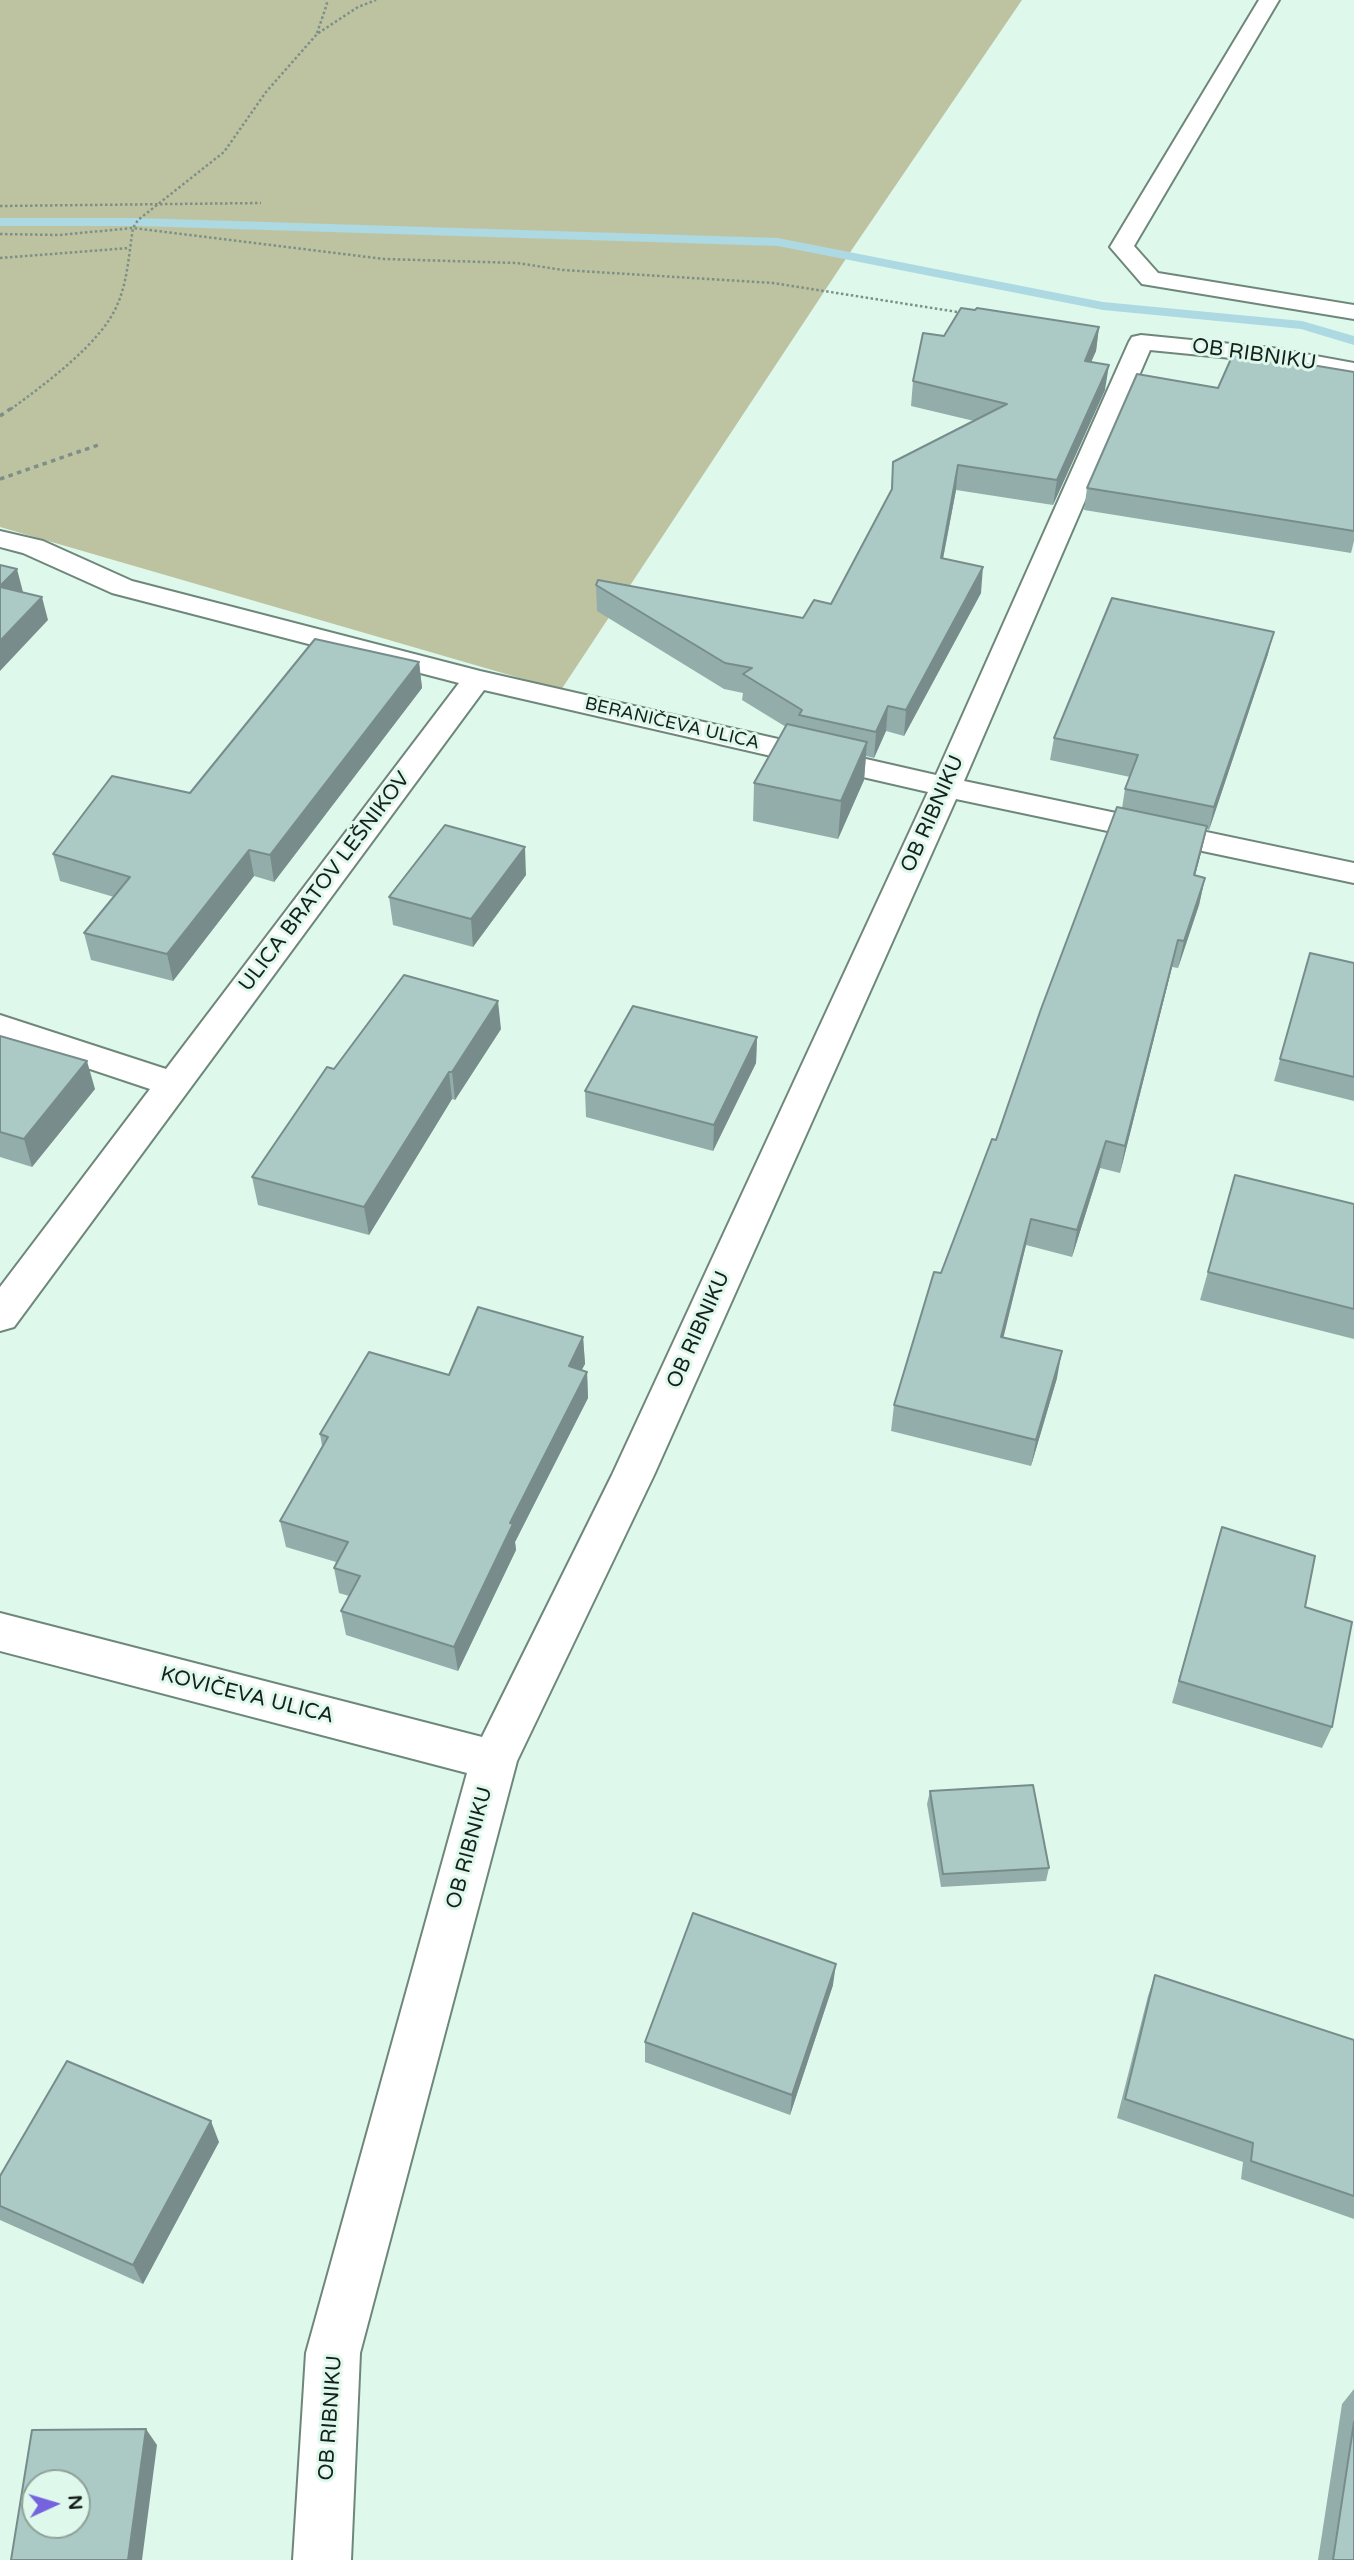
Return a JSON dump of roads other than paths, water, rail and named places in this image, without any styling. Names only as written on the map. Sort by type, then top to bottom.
[{"type":"street","points":[[1269,0],[1122,247],[1150,279],[1354,312]]},
{"type":"street","name":"OB RIBNIKU","points":[[322,2560],[333,2353],[494,1760],[633,1475],[946,787],[1141,342],[1272,355],[1354,370]]},
{"type":"street","name":"BERANIČEVA ULICA","points":[[0,539],[33,547],[122,587],[477,679],[946,787],[1354,873]]},
{"type":"street","name":"ULICA BRATOV LEŠNIKOV","points":[[0,1316],[477,679]]},
{"type":"street","points":[[0,1027],[174,1084]]},
{"type":"street","name":"KOVIČEVA ULICA","points":[[0,1632],[494,1760]]},
{"type":"waterway","points":[[0,222],[138,222],[778,242],[1103,306],[1302,325],[1354,341]]}]
